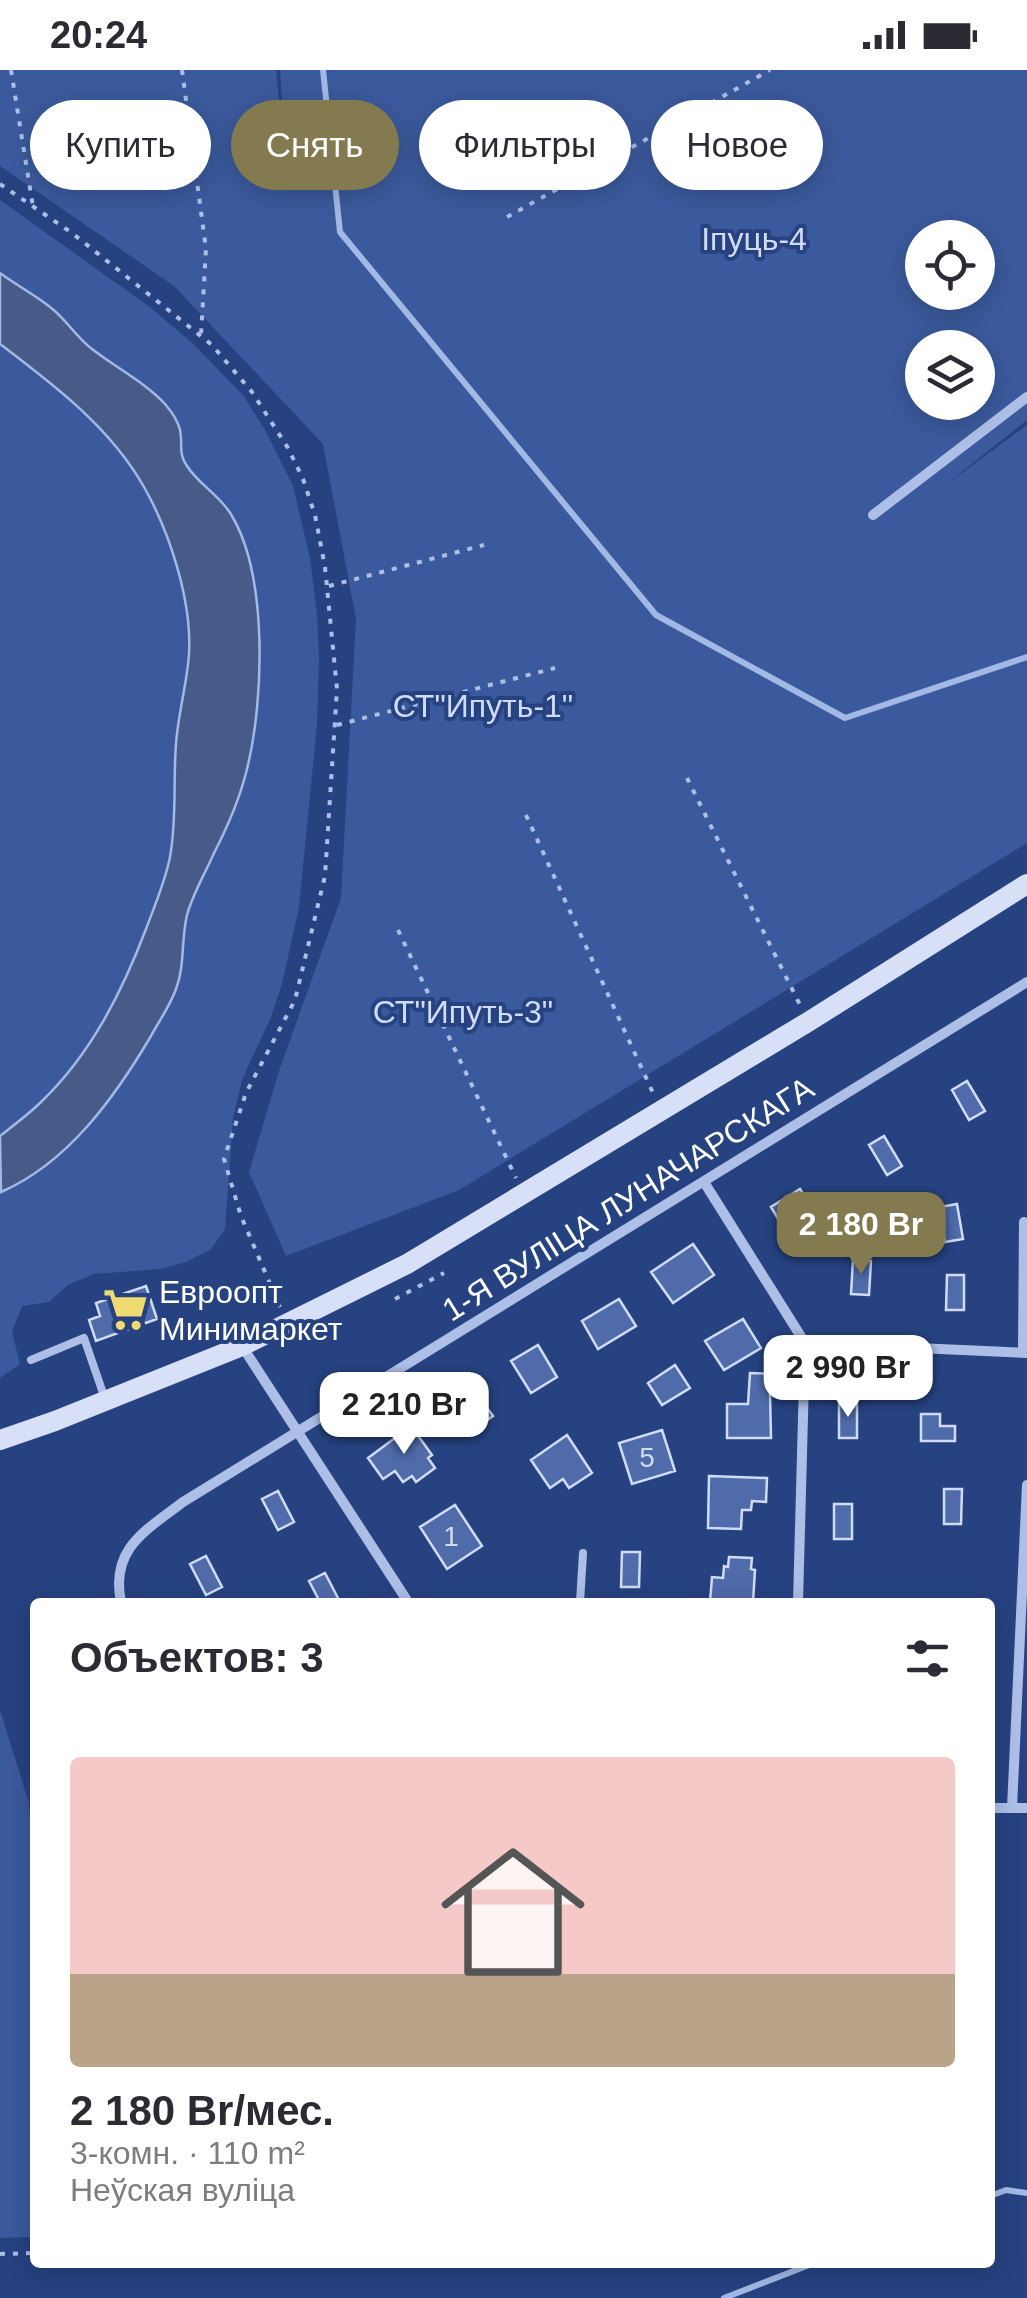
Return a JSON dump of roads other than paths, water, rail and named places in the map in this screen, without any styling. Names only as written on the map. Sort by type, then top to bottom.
[{"type":"street","points":[[874,515],[1027,397]]},
{"type":"street","points":[[0,1440],[242,1346],[395,1271],[808,1022],[1027,884]]},
{"type":"street","name":"1-Я ВУЛІЦА ЛУНАЧАРСКАГА","points":[[120,1598],[119,1570],[127,1550],[169,1512],[1027,982]]},
{"type":"street","points":[[704,1182],[805,1343],[798,1598]]},
{"type":"street","points":[[805,1343],[1025,1352],[1024,1222]]},
{"type":"street","points":[[242,1346],[405,1598]]},
{"type":"street","points":[[1012,1808],[1027,1485]]},
{"type":"street","points":[[995,1808],[1027,1808]]},
{"type":"lane","points":[[31,1360],[84,1338],[106,1401]]},
{"type":"lane","points":[[580,1598],[582,1553]]},
{"type":"waterway","points":[[323,70],[340,232],[656,615],[845,718],[1027,657]]},
{"type":"waterway","points":[[995,2194],[1006,2190],[1027,2193]]},
{"type":"waterway","points":[[724,2298],[802,2268]]},
{"type":"place","name":"Евроопт Минимаркет","points":[[126,1310]]},
{"type":"park label","name":"Іпуць-4","points":[[754,239]]},
{"type":"park label","name":"СТ\"Ипуть-1\"","points":[[483,706]]},
{"type":"park label","name":"СТ\"Ипуть-3\"","points":[[463,1012]]}]
